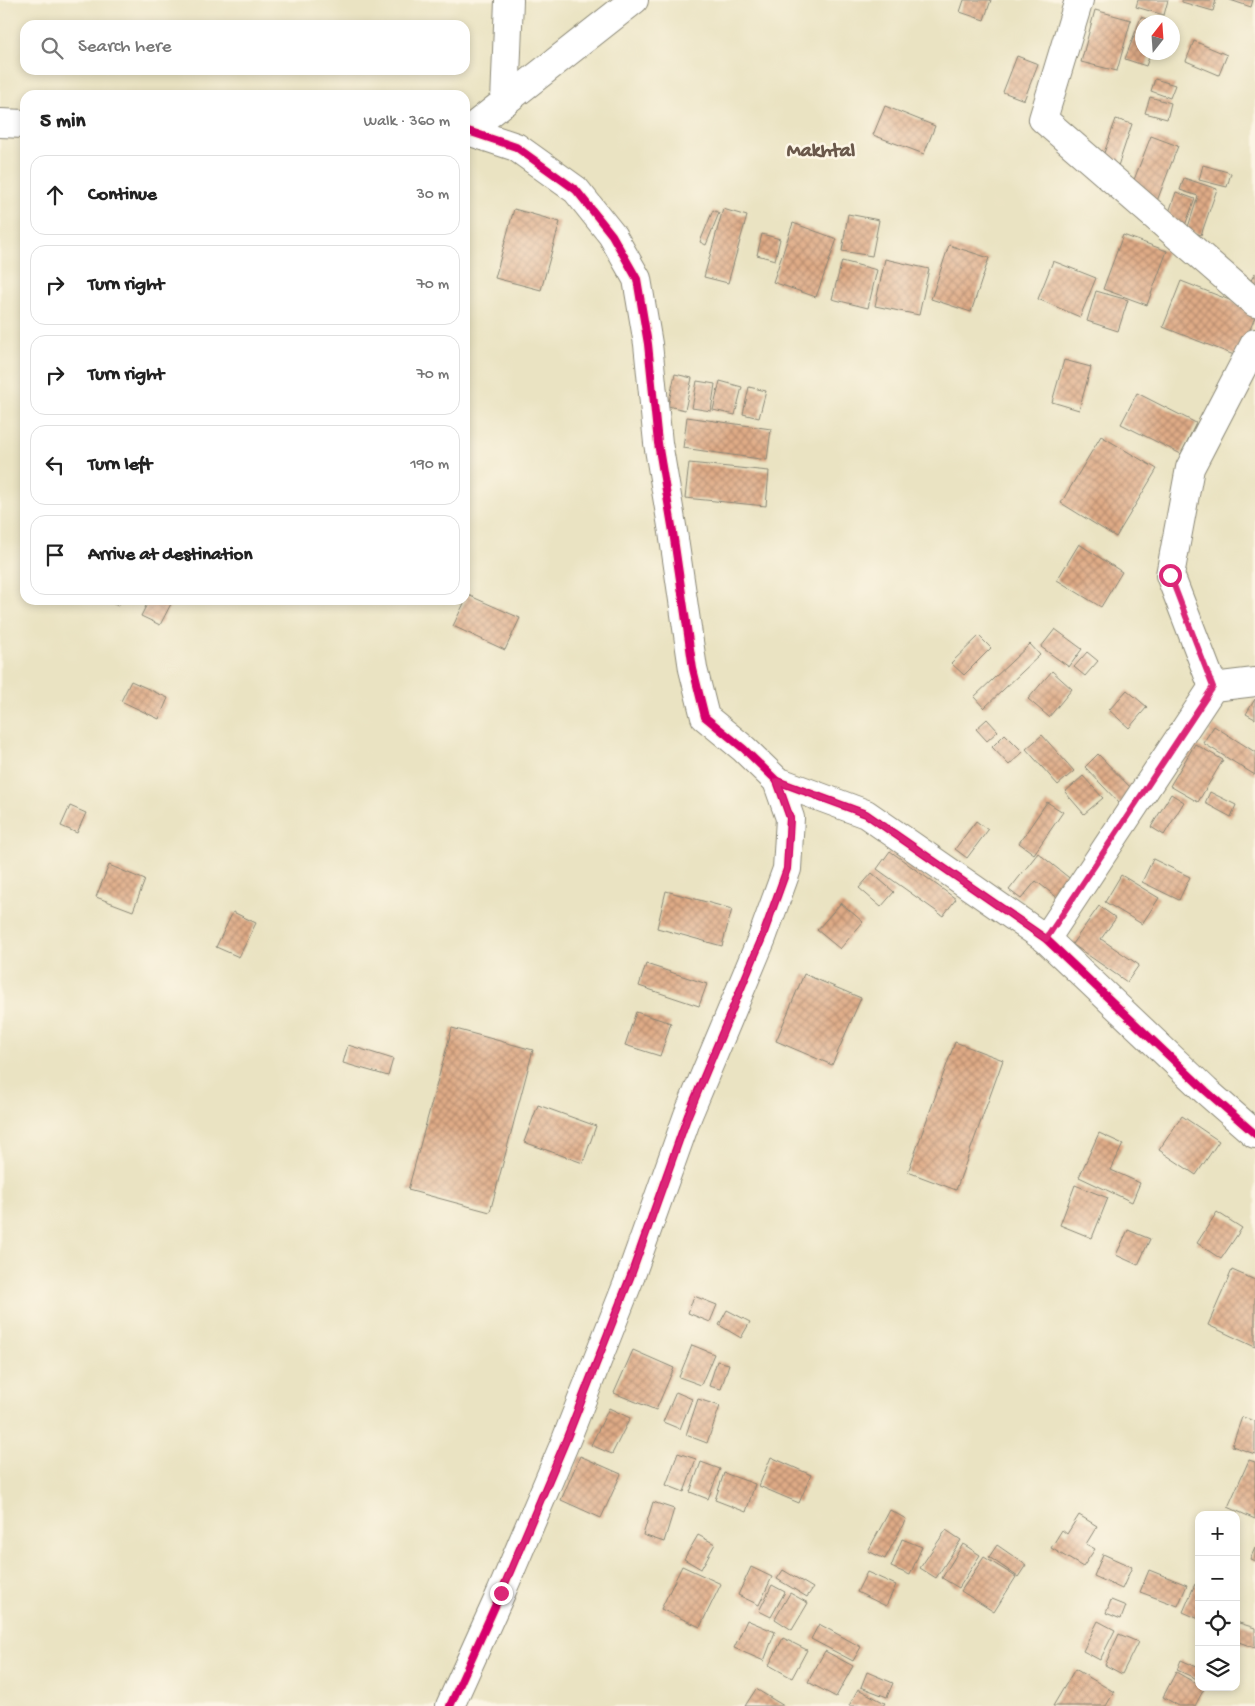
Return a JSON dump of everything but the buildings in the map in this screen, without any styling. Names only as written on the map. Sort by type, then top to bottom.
[{"type":"street","points":[[505,102],[509,0]]},
{"type":"street","points":[[470,128],[634,0]]},
{"type":"street","points":[[1079,0],[1043,119],[1255,303]]},
{"type":"street","points":[[0,122],[20,124]]},
{"type":"street","points":[[470,131],[516,147],[576,190],[612,235],[637,279],[648,344],[658,443],[674,532],[693,669],[705,717],[744,749],[777,781],[866,814],[1046,939],[1206,1091],[1255,1134]]},
{"type":"street","points":[[1213,687],[1170,575],[1190,468],[1255,343]]},
{"type":"street","points":[[1046,939],[1213,687],[1255,682]]},
{"type":"street","points":[[450,1706],[501,1593],[566,1440],[631,1276],[688,1116],[762,938],[787,869],[790,818],[777,781]]},
{"type":"cycle path","points":[[450,1706],[501,1593],[566,1440],[631,1275],[688,1115],[762,938],[787,869],[790,818],[777,781],[744,749],[705,717],[693,669],[658,443],[648,344],[637,279],[612,235],[576,190],[516,147],[470,132]]},
{"type":"cycle path","points":[[777,781],[866,814],[1046,939],[1206,1091],[1255,1134]]},
{"type":"district","name":"Makhtal","points":[[821,149]]},
{"type":"route","points":[[501,1593],[566,1440],[631,1276],[688,1116],[762,938],[787,869],[790,818],[777,781],[866,814],[1046,939],[1213,687],[1170,575]]}]
